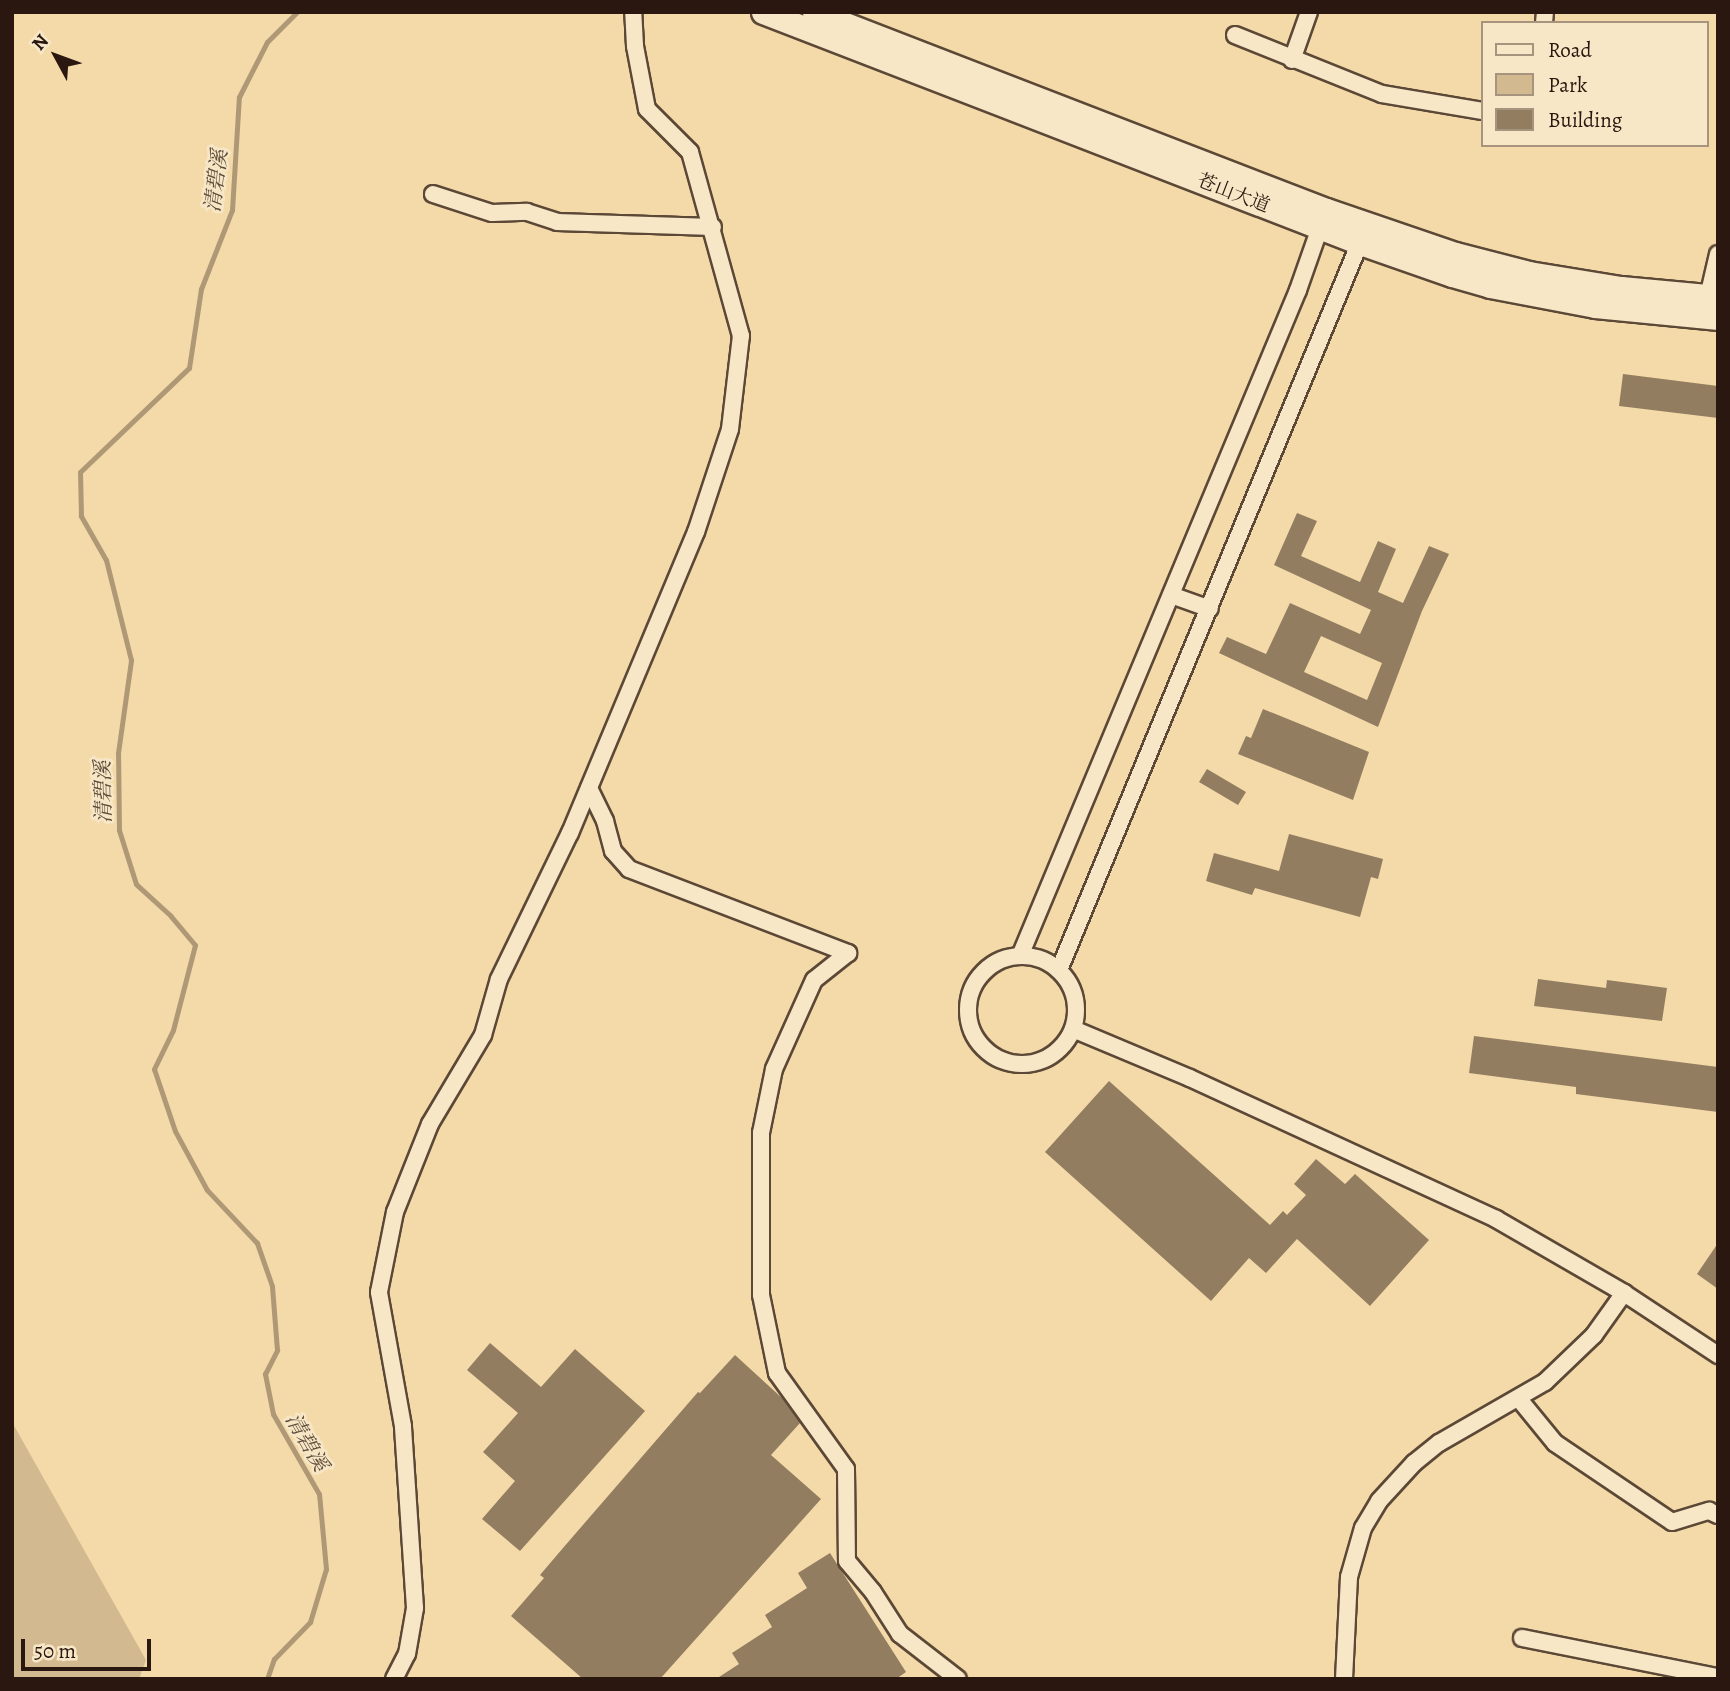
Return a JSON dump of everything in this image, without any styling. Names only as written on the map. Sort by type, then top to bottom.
[{"type":"main road","name":"苍山大道","points":[[763,12],[1323,218],[1490,286],[1595,306],[1718,318]]},
{"type":"main road","name":"苍山大道","points":[[814,12],[1137,148]]},
{"type":"main road","name":"苍山大道","points":[[1363,234],[1529,272],[1621,288],[1713,297]]},
{"type":"street","points":[[394,1679],[407,1654],[415,1608],[403,1426],[379,1292],[395,1212],[430,1124],[483,1035],[499,979],[589,789],[696,532],[730,429],[741,336],[713,227],[690,152],[647,108],[635,46],[633,12]]},
{"type":"street","points":[[1292,60],[1309,12]]},
{"type":"street","points":[[1235,35],[1382,94],[1482,111]]},
{"type":"street","points":[[433,194],[492,213],[527,212],[557,222],[713,227]]},
{"type":"street","points":[[1020,956],[1298,290],[1323,218]]},
{"type":"street","points":[[1059,970],[1363,234]]},
{"type":"street","points":[[1713,297],[1718,254]]},
{"type":"street","points":[[1171,595],[1210,609]]},
{"type":"street","points":[[589,789],[605,821],[613,850],[629,869],[848,953],[814,980],[774,1069],[761,1133],[761,1295],[777,1373],[846,1469],[847,1561],[873,1592],[900,1634],[958,1679]]},
{"type":"street","points":[[1020,956],[1041,959],[1059,970],[1072,987],[1077,1008],[1073,1029],[1061,1048],[1042,1061],[1020,1065],[998,1059],[980,1045],[971,1028],[968,1008],[973,988],[992,966],[1020,956]]},
{"type":"street","points":[[1073,1029],[1190,1078],[1496,1219],[1624,1293],[1718,1354]]},
{"type":"street","points":[[1344,1679],[1349,1577],[1363,1528],[1379,1501],[1414,1464],[1439,1443],[1545,1382],[1594,1335],[1624,1293]]},
{"type":"street","points":[[1519,1399],[1555,1443],[1672,1522],[1709,1511],[1718,1515]]},
{"type":"street","points":[[1522,1638],[1718,1677]]},
{"type":"green space","points":[[12,1422],[146,1660],[139,1679],[12,1679]]},
{"type":"building","points":[[1623,374],[1718,386],[1718,418],[1619,406]]},
{"type":"building","points":[[1297,513],[1317,521],[1301,556],[1360,582],[1378,541],[1396,549],[1378,592],[1403,603],[1429,546],[1449,554],[1422,611],[1378,727],[1219,653],[1227,637],[1266,654],[1290,603],[1360,634],[1371,610],[1274,565]],"holes":[[[1321,636],[1382,663],[1367,700],[1304,672]]]},
{"type":"building","points":[[1263,709],[1369,752],[1353,800],[1238,754],[1246,736],[1251,738]]},
{"type":"building","points":[[1207,769],[1246,792],[1238,805],[1199,782]]},
{"type":"building","points":[[1289,834],[1383,859],[1378,879],[1371,877],[1360,917],[1255,888],[1252,895],[1206,881],[1214,853],[1279,871]]},
{"type":"building","points":[[1538,979],[1606,988],[1607,980],[1667,988],[1662,1021],[1534,1006]]},
{"type":"building","points":[[1474,1036],[1718,1067],[1718,1112],[1576,1094],[1576,1087],[1469,1073]]},
{"type":"building","points":[[1109,1081],[1270,1225],[1283,1211],[1287,1215],[1306,1195],[1294,1184],[1316,1159],[1345,1184],[1355,1174],[1429,1240],[1370,1306],[1297,1239],[1266,1273],[1249,1258],[1211,1301],[1045,1152]]},
{"type":"building","points":[[1718,1243],[1718,1289],[1697,1274]]},
{"type":"building","points":[[490,1343],[541,1387],[575,1349],[645,1411],[520,1551],[482,1519],[515,1481],[483,1452],[518,1413],[467,1370]]},
{"type":"building","points":[[735,1355],[782,1398],[800,1423],[771,1455],[821,1499],[660,1679],[583,1679],[511,1616],[544,1578],[540,1575],[563,1548],[698,1392],[700,1393]]},
{"type":"building","points":[[830,1553],[906,1672],[896,1679],[716,1679],[739,1664],[732,1653],[772,1627],[765,1615],[807,1588],[798,1573]]},
{"type":"waterway","name":"清碧溪","points":[[267,1679],[274,1659],[310,1622],[326,1569],[319,1494],[273,1414],[265,1374],[277,1350],[272,1286],[257,1243],[207,1190],[175,1131],[154,1069],[173,1030],[195,945],[171,916],[136,884],[119,830],[118,753],[131,660],[106,560],[81,516],[80,472],[189,368],[201,289],[232,210],[239,97],[267,42],[297,12]]}]
